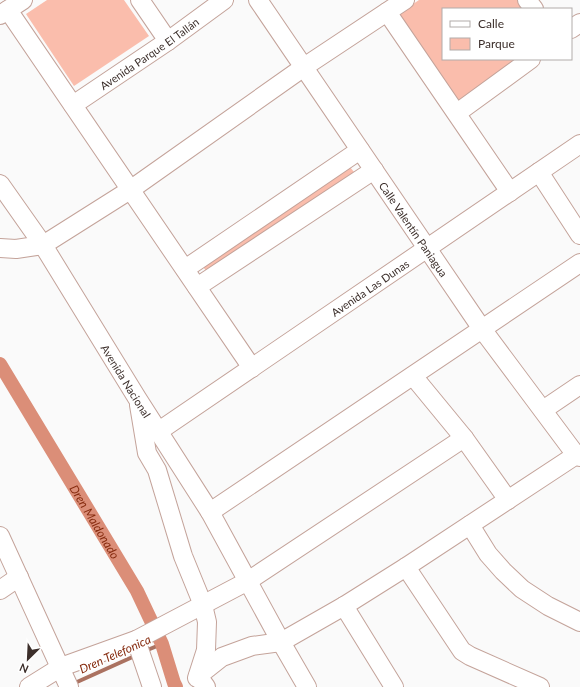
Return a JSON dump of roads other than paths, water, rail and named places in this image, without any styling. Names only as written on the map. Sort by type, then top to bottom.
[{"type":"street","points":[[23,0],[4,12],[73,105],[252,368]]},
{"type":"street","points":[[140,0],[168,41]]},
{"type":"street","name":"Avenida Parque El Tallán","points":[[73,105],[168,41],[224,0]]},
{"type":"street","name":"Calle Valentín Paniagua","points":[[258,0],[482,329],[578,456]]},
{"type":"street","points":[[0,248],[16,249],[43,246],[130,190],[304,67],[405,0]]},
{"type":"street","points":[[527,0],[533,8]]},
{"type":"street","points":[[387,12],[510,192]]},
{"type":"street","points":[[457,113],[530,60]]},
{"type":"street","name":"Avenida Las Dunas","points":[[159,431],[580,144]]},
{"type":"street","points":[[185,269],[360,150]]},
{"type":"street","points":[[197,287],[374,170]]},
{"type":"street","points":[[539,172],[580,234]]},
{"type":"street","name":"Avenida Nacional","points":[[0,184],[43,246],[137,398],[210,512],[307,687]]},
{"type":"street","points":[[210,512],[580,263]]},
{"type":"street","points":[[413,376],[464,438],[508,500]]},
{"type":"street","points":[[542,410],[580,385]]},
{"type":"street","points":[[137,398],[146,453],[157,470],[183,556],[203,605],[207,622],[206,650],[198,683]]},
{"type":"street","points":[[29,687],[60,667],[136,640],[248,581],[464,438]]},
{"type":"street","points":[[198,683],[222,656],[252,646],[281,642],[344,606],[578,456]]},
{"type":"street","points":[[470,525],[488,554],[522,589],[548,606],[580,622]]},
{"type":"street","points":[[0,536],[70,687]]},
{"type":"street","points":[[406,567],[462,651],[540,687]]},
{"type":"street","points":[[0,590],[19,577]]},
{"type":"street","points":[[344,606],[394,687]]},
{"type":"street","points":[[136,640],[152,687]]},
{"type":"waterway","name":"Dren Maldonado","points":[[0,364],[137,591],[162,644],[176,687]]},
{"type":"waterway","name":"Dren Telefonica","points":[[145,651],[162,644]]},
{"type":"waterway","name":"Dren Telefonica","points":[[77,682],[137,655]]}]
